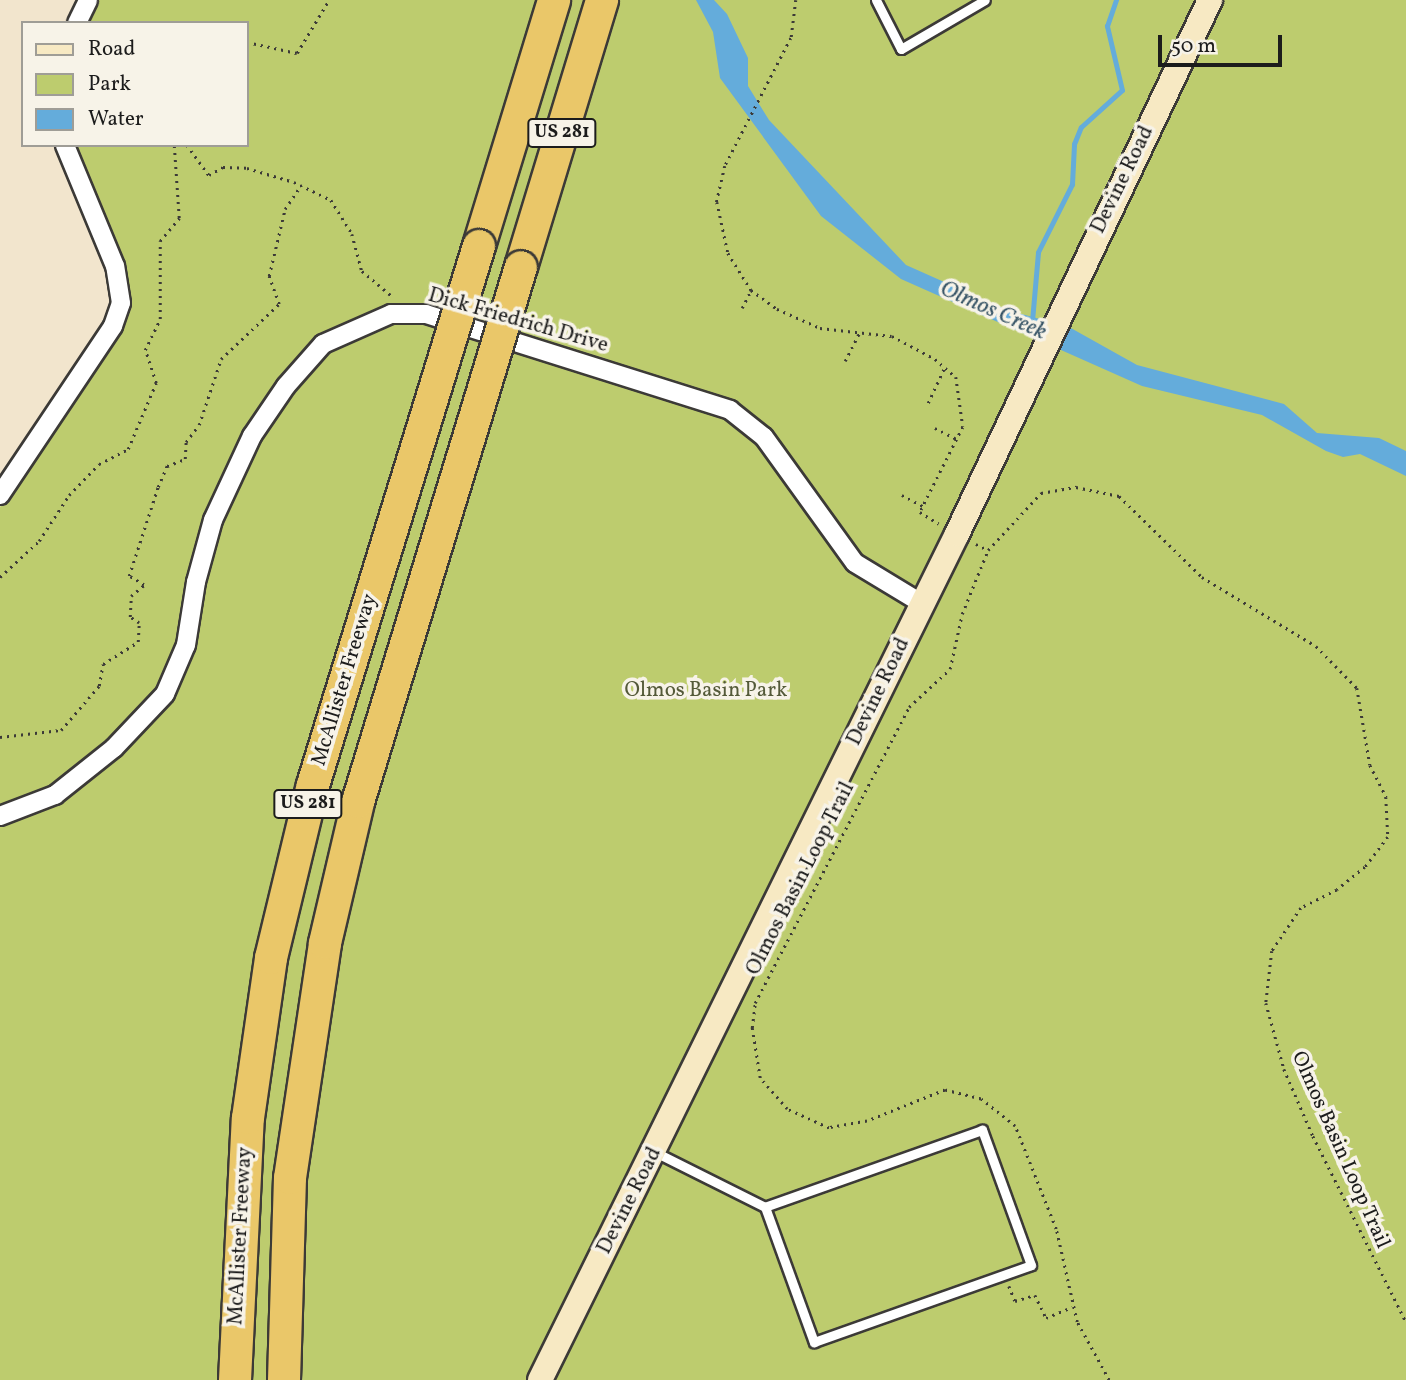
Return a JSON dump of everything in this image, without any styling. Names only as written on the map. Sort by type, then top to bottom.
[{"type":"highway","name":"McAllister Freeway","points":[[235,1380],[248,1118],[271,958],[313,785],[554,0]]},
{"type":"highway","name":"US 281","points":[[284,1380],[290,1178],[325,943],[358,802],[602,0]]},
{"type":"street","name":"Devine Road","points":[[540,1380],[655,1152],[957,534],[1063,304],[1210,0]]},
{"type":"street","points":[[78,21],[87,1]]},
{"type":"street","points":[[0,495],[113,326],[121,303],[114,266],[66,147]]},
{"type":"street","name":"Dick Friedrich Drive","points":[[0,816],[55,795],[114,748],[165,694],[186,645],[196,582],[222,498],[252,436],[309,357],[323,344],[391,314],[426,314],[730,410],[764,437],[855,563],[921,603]]},
{"type":"lane","points":[[876,0],[901,48],[985,0]]},
{"type":"lane","points":[[655,1152],[765,1208],[814,1342],[1031,1265],[982,1130],[765,1208]]},
{"type":"path","points":[[248,42],[297,53],[329,0]]},
{"type":"path","points":[[796,0],[791,38],[737,143],[717,202],[728,253],[751,290],[799,320],[821,328],[892,336],[956,377],[962,399],[963,427],[920,512],[957,534]]},
{"type":"path","points":[[0,577],[39,541],[69,495],[99,464],[128,449],[156,383],[145,350],[160,318],[160,241],[178,218],[174,147]]},
{"type":"path","points":[[188,147],[209,175],[223,167],[247,168],[301,185],[331,200],[352,233],[362,271],[389,294],[426,314]]},
{"type":"path","points":[[0,737],[61,730],[99,686],[103,664],[138,642],[139,623],[130,617],[131,596],[144,585],[129,576],[158,487],[167,466],[185,459],[186,442],[198,425],[221,359],[279,304],[268,275],[285,209],[301,185]]},
{"type":"path","points":[[742,308],[751,290]]},
{"type":"path","points":[[845,361],[860,332]]},
{"type":"path","points":[[928,403],[945,368]]},
{"type":"path","points":[[935,428],[957,439]]},
{"type":"path","name":"Olmos Basin Loop Trail","points":[[1109,1380],[1072,1307],[1056,1229],[1015,1126],[981,1099],[945,1090],[867,1121],[829,1128],[787,1109],[760,1078],[752,1028],[755,1003],[909,707],[950,669],[962,614],[988,550],[1041,493],[1076,487],[1119,496],[1202,577],[1316,646],[1357,688],[1370,765],[1386,797],[1388,837],[1365,867],[1338,890],[1301,908],[1272,951],[1266,1003],[1284,1069],[1308,1125],[1406,1322]]},
{"type":"path","points":[[902,495],[923,506]]},
{"type":"path","points":[[1004,1274],[1015,1301],[1035,1295],[1046,1318],[1072,1307]]},
{"type":"green space","name":"Olmos Basin Park","points":[[99,0],[1406,0],[1406,1380],[0,1380],[0,507],[84,390],[120,327],[130,296],[76,147],[248,147],[248,21],[84,21]]},
{"type":"water","name":"Olmos Creek","points":[[696,0],[714,0],[727,14],[748,58],[748,86],[769,120],[906,265],[1007,310],[1069,327],[1137,365],[1284,404],[1317,433],[1379,438],[1406,451],[1406,476],[1360,454],[1343,457],[1326,451],[1262,415],[1142,386],[901,279],[821,216],[720,78],[713,32]]},
{"type":"waterway","name":"Olmos Creek","points":[[1032,321],[1038,252],[1072,184],[1074,144],[1081,127],[1122,90],[1107,26],[1116,0]]}]
